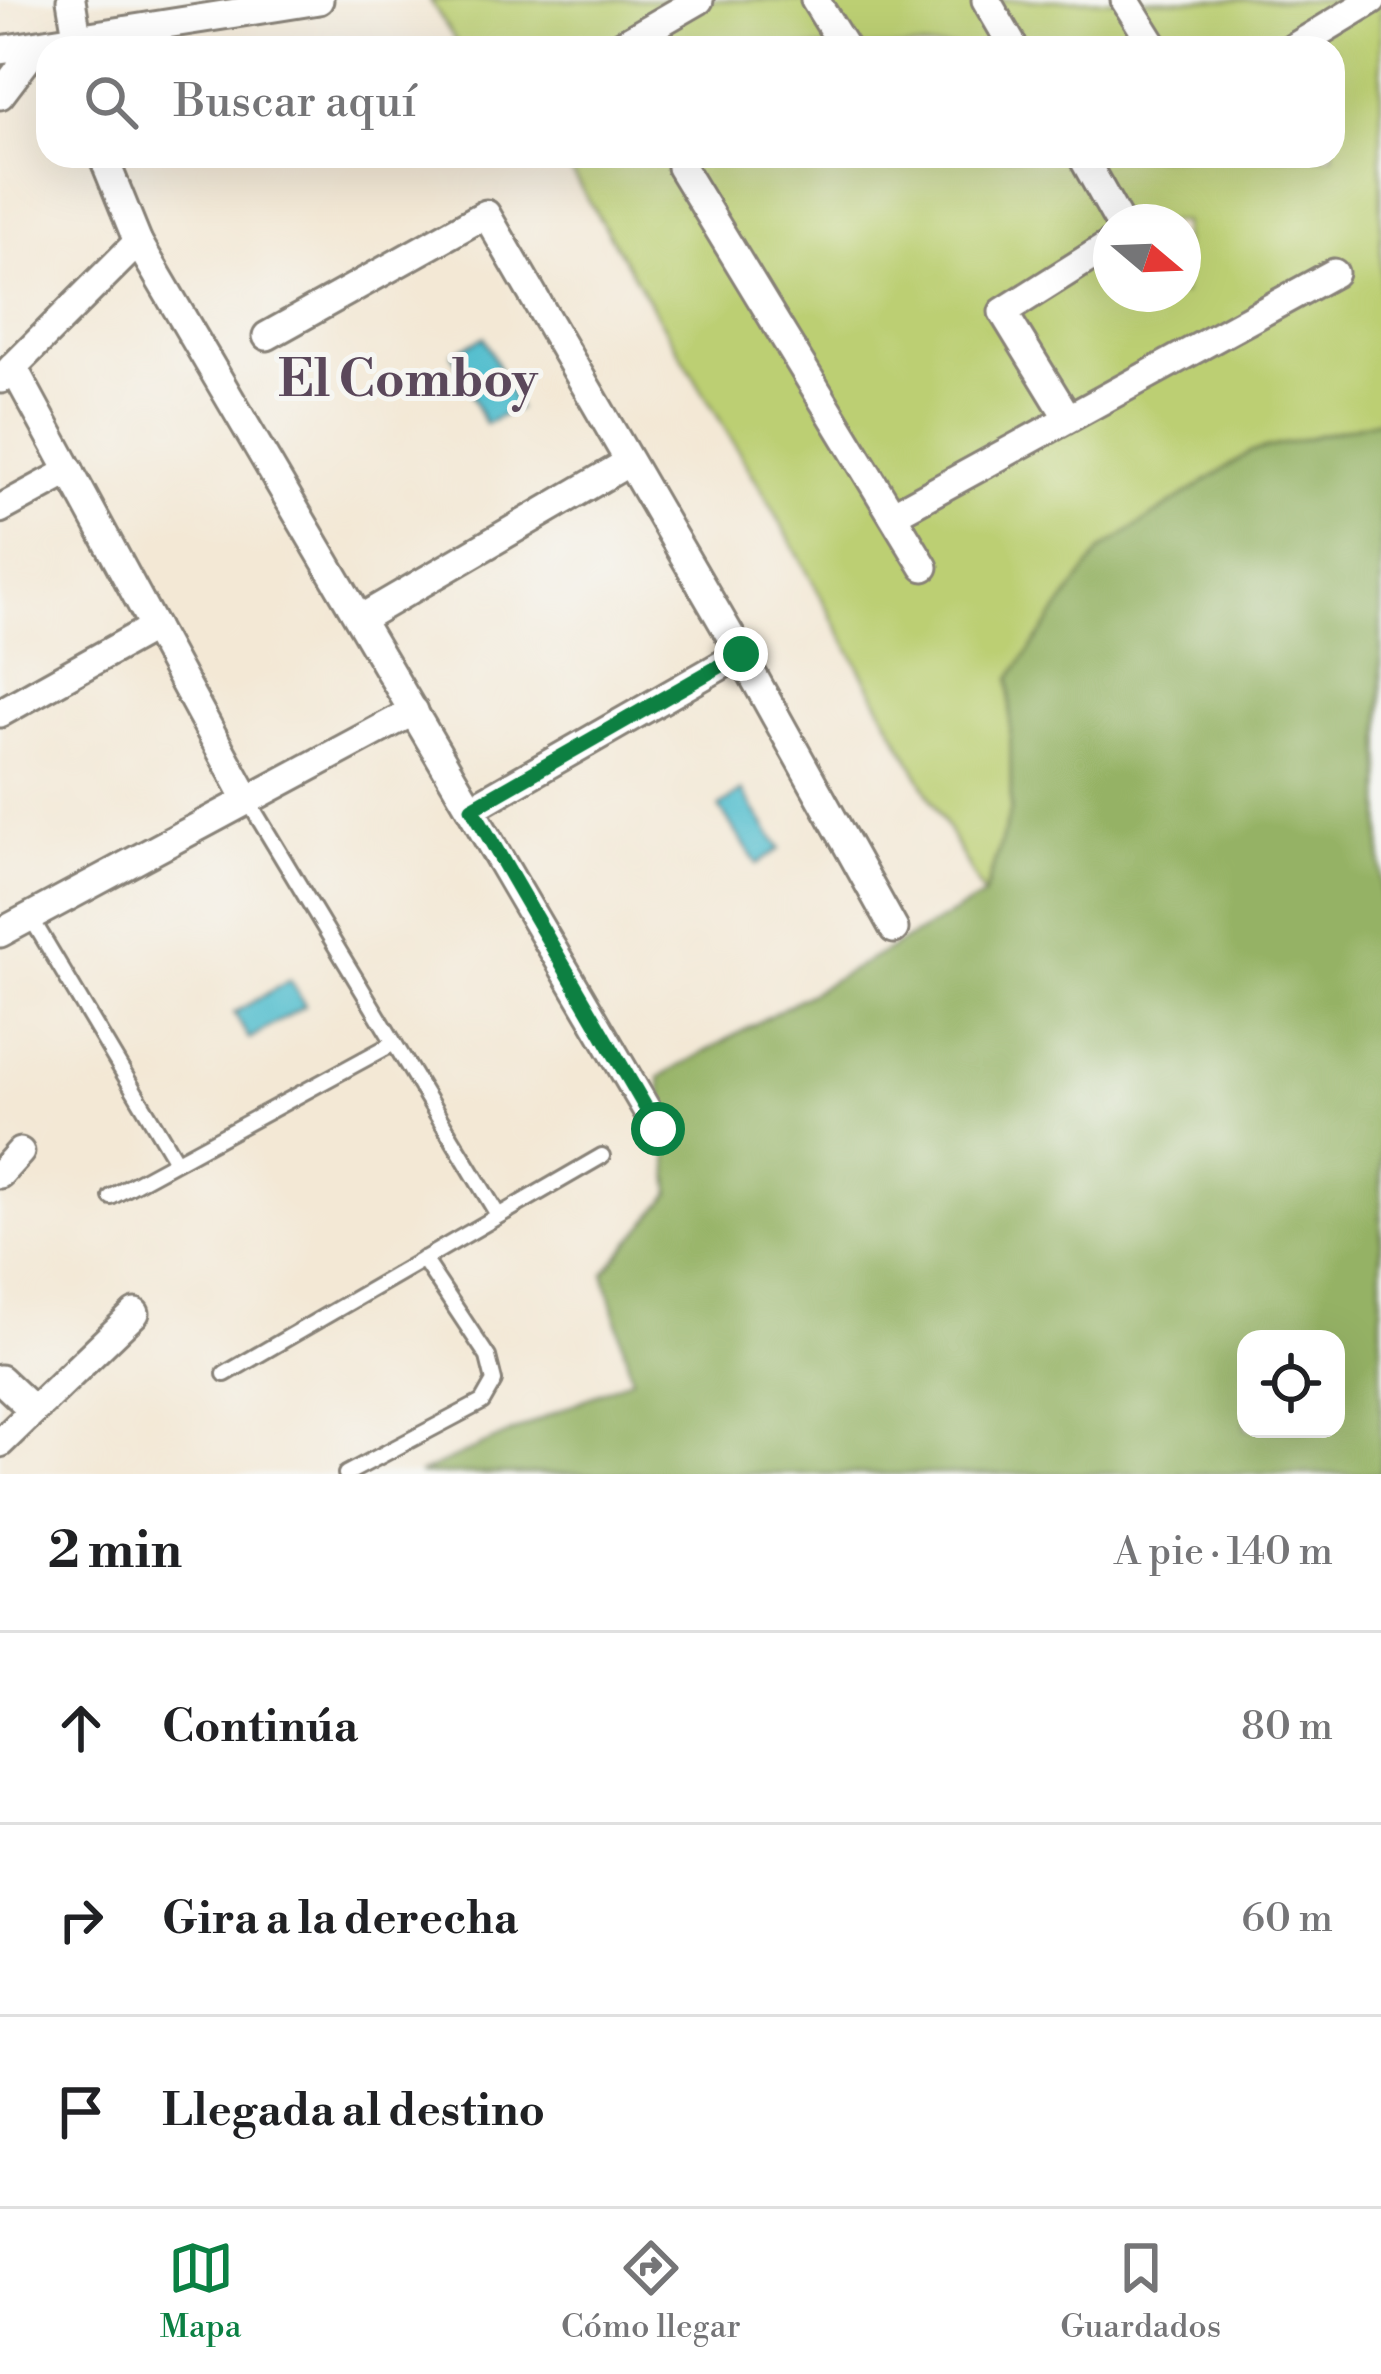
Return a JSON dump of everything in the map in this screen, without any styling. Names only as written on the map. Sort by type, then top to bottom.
[{"type":"street","points":[[71,0],[77,36]]},
{"type":"street","points":[[122,36],[319,0]]},
{"type":"street","points":[[637,36],[699,0]]},
{"type":"street","points":[[815,0],[838,36]]},
{"type":"street","points":[[986,0],[1007,36]]},
{"type":"street","points":[[1125,0],[1147,36]]},
{"type":"street","points":[[1312,36],[1372,0]]},
{"type":"street","points":[[0,50],[36,45]]},
{"type":"street","points":[[0,95],[36,48]]},
{"type":"street","points":[[108,168],[138,242],[658,1129]]},
{"type":"street","points":[[683,168],[924,567]]},
{"type":"street","points":[[1089,168],[1109,204]]},
{"type":"street","points":[[267,336],[486,214],[894,929]]},
{"type":"street","points":[[138,242],[7,374],[70,471],[247,799]]},
{"type":"street","points":[[1069,418],[1003,312],[1093,255]]},
{"type":"street","points":[[894,514],[1334,273]]},
{"type":"street","points":[[360,619],[629,462]]},
{"type":"street","points":[[0,508],[70,471]]},
{"type":"street","points":[[0,713],[154,627]]},
{"type":"street","points":[[472,808],[741,654]]},
{"type":"street","points":[[0,933],[414,711]]},
{"type":"street","points":[[0,1174],[20,1152]]},
{"type":"street","points":[[0,1443],[135,1313]]},
{"type":"street","points":[[0,1379],[33,1410]]},
{"type":"lane","points":[[247,799],[498,1215]]},
{"type":"lane","points":[[29,916],[176,1161]]},
{"type":"lane","points":[[110,1197],[394,1043]]},
{"type":"lane","points":[[225,1374],[602,1156]]},
{"type":"lane","points":[[346,1474],[482,1402],[494,1381],[488,1357],[423,1259]]},
{"type":"green space","points":[[430,0],[1381,0],[1381,420],[1250,452],[1010,678],[1011,810],[984,896],[772,507],[569,168],[1345,168],[1345,36],[452,36]]},
{"type":"green space","points":[[1381,420],[1381,1474],[419,1474],[632,1378],[604,1273],[671,1193],[660,1077],[984,896],[1011,810],[1010,678],[1101,550],[1250,452]]},
{"type":"water","points":[[484,337],[518,408],[485,424],[452,353]]},
{"type":"water","points":[[742,791],[780,849],[757,864],[719,807]]},
{"type":"water","points":[[290,980],[305,1006],[249,1039],[234,1013]]},
{"type":"district","name":"El Comboy","points":[[408,378]]},
{"type":"route","points":[[658,1129],[472,808],[741,654]]}]
